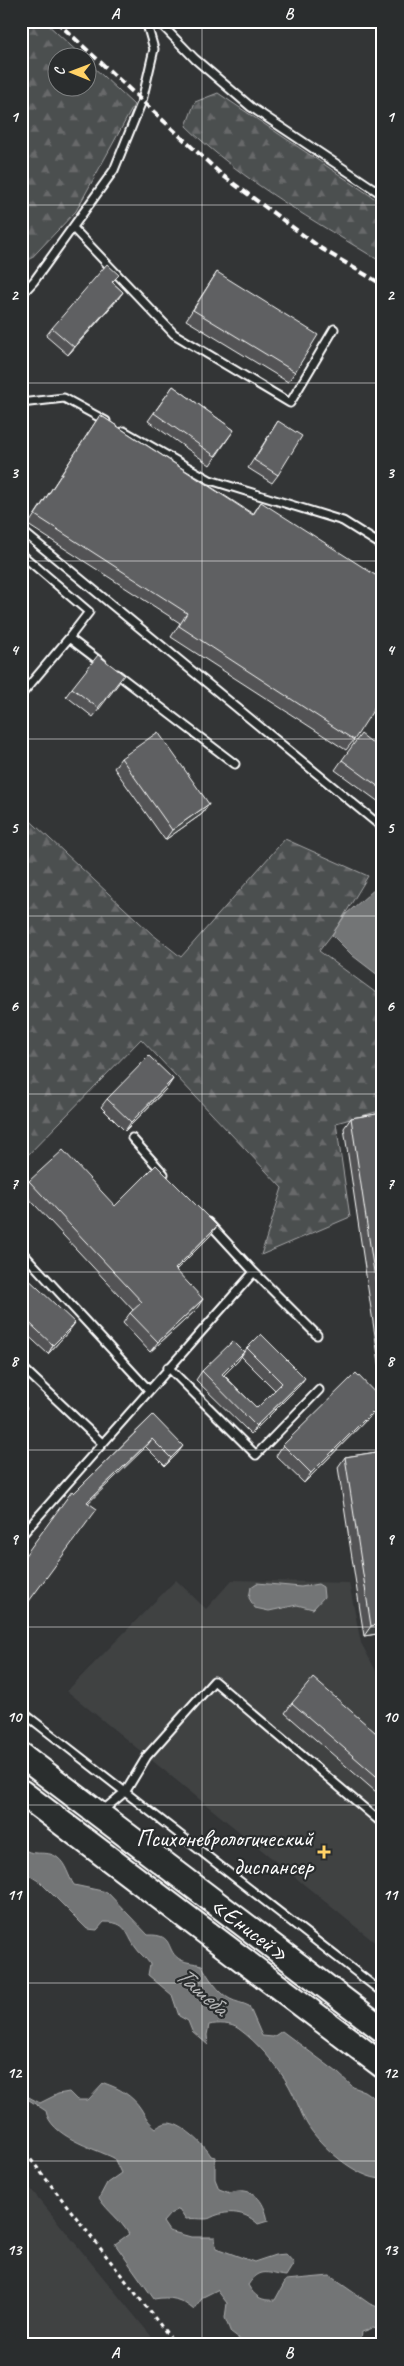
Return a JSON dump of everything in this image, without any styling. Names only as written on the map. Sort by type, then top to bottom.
[{"type":"highway","name":"«Енисей»","points":[[21,1755],[383,2030]]},
{"type":"highway","name":"«Енисей»","points":[[21,1792],[383,2066]]},
{"type":"lane","points":[[21,295],[34,281],[114,170],[142,101],[154,49],[146,21]]},
{"type":"lane","points":[[158,21],[195,59],[251,107],[383,195]]},
{"type":"lane","points":[[73,228],[174,334],[290,403],[334,329]]},
{"type":"lane","points":[[21,403],[64,398],[210,480],[343,521],[383,546]]},
{"type":"lane","points":[[21,530],[383,828]]},
{"type":"lane","points":[[21,554],[89,612],[21,695]]},
{"type":"lane","points":[[69,638],[235,764]]},
{"type":"lane","points":[[132,1138],[170,1180]]},
{"type":"lane","points":[[202,1216],[254,1272],[317,1335]]},
{"type":"lane","points":[[21,1251],[148,1389]]},
{"type":"lane","points":[[21,1536],[148,1389],[254,1272]]},
{"type":"lane","points":[[21,1366],[102,1443]]},
{"type":"lane","points":[[168,1367],[256,1455],[319,1390]]},
{"type":"lane","points":[[99,1814],[126,1791],[147,1756],[214,1680],[383,1824]]},
{"type":"lane","points":[[21,1711],[126,1791],[383,1994]]},
{"type":"path","points":[[21,2147],[176,2345]]},
{"type":"shaded area","name":"Психоневрологический диспансер","points":[[176,1580],[206,1609],[232,1580],[349,1583],[361,1643],[383,1684],[383,1949],[67,1691]]},
{"type":"shaded area","points":[[21,2177],[147,2331],[158,2345],[21,2345]]},
{"type":"green space","points":[[21,21],[44,21],[73,48],[48,48],[48,98],[98,98],[98,71],[134,105],[76,211],[21,269]]},
{"type":"green space","points":[[218,93],[383,204],[383,263],[255,183],[186,126],[195,102]]},
{"type":"green space","points":[[21,812],[152,934],[181,957],[285,839],[368,876],[336,929],[319,951],[383,998],[383,1110],[336,1123],[350,1217],[261,1255],[282,1188],[141,1039],[21,1162]]},
{"type":"water","points":[[383,882],[383,979],[353,956],[332,935],[346,914]]},
{"type":"water","points":[[257,1583],[301,1587],[318,1584],[323,1587],[324,1597],[313,1609],[297,1605],[269,1611],[255,1608],[249,1598],[251,1587]]},
{"type":"water","name":"Ташеба","points":[[21,1846],[29,1852],[49,1854],[58,1858],[63,1863],[74,1885],[107,1892],[148,1935],[163,1937],[181,1960],[202,1965],[210,1979],[222,1993],[230,1999],[249,2006],[262,2036],[273,2037],[282,2031],[337,2072],[353,2087],[364,2091],[383,2104],[383,2179],[362,2174],[340,2160],[321,2142],[307,2124],[279,2070],[260,2047],[246,2034],[239,2029],[224,2024],[209,2025],[208,2045],[192,2031],[188,2021],[179,2016],[172,1995],[148,1975],[150,1964],[136,1948],[125,1929],[118,1924],[104,1922],[97,1930],[87,1929],[40,1882],[21,1870]]},
{"type":"water","points":[[104,2083],[130,2096],[156,2128],[166,2123],[173,2124],[192,2135],[204,2146],[211,2156],[215,2157],[215,2179],[219,2189],[230,2193],[245,2191],[256,2196],[264,2207],[268,2221],[258,2224],[249,2217],[234,2213],[216,2215],[207,2219],[186,2219],[179,2209],[170,2214],[163,2222],[169,2231],[191,2237],[215,2237],[216,2248],[254,2262],[275,2255],[286,2254],[294,2263],[286,2276],[265,2273],[257,2275],[248,2285],[253,2293],[262,2299],[275,2300],[286,2280],[330,2276],[370,2304],[383,2309],[383,2331],[373,2328],[362,2332],[360,2345],[247,2345],[231,2333],[225,2318],[227,2303],[217,2290],[203,2297],[194,2310],[176,2299],[154,2299],[115,2244],[129,2234],[99,2198],[107,2183],[121,2173],[114,2158],[64,2134],[49,2120],[46,2111],[29,2100],[21,2098],[21,2093],[40,2103],[58,2094],[69,2092],[77,2100],[88,2100]]},
{"type":"building","points":[[107,264],[119,275],[112,282],[123,292],[74,347],[52,328]]},
{"type":"building","points":[[217,272],[318,335],[295,372],[193,310]]},
{"type":"building","points":[[173,386],[234,430],[215,456],[154,413]]},
{"type":"building","points":[[100,415],[253,515],[261,502],[383,580],[383,695],[354,740],[179,626],[187,613],[35,515]]},
{"type":"building","points":[[278,421],[302,436],[278,475],[254,460]]},
{"type":"building","points":[[98,655],[124,675],[98,708],[72,688]]},
{"type":"building","points":[[158,732],[209,804],[172,830],[121,758]]},
{"type":"building","points":[[361,734],[383,751],[383,790],[342,760]]},
{"type":"building","points":[[149,1056],[173,1079],[131,1122],[107,1099]]},
{"type":"building","points":[[383,1113],[383,1332],[351,1118]]},
{"type":"building","points":[[63,1150],[115,1206],[156,1165],[217,1226],[175,1269],[203,1299],[158,1342],[130,1313],[142,1302],[29,1181]]},
{"type":"building","points":[[21,1272],[75,1323],[53,1345],[21,1315]]},
{"type":"building","points":[[261,1334],[305,1378],[256,1426],[202,1371],[233,1341],[244,1352],[222,1374],[257,1408],[282,1383],[247,1348]]},
{"type":"building","points":[[356,1373],[383,1401],[311,1473],[283,1445]]},
{"type":"building","points":[[21,1403],[27,1408],[21,1414]]},
{"type":"building","points":[[153,1415],[183,1446],[171,1458],[152,1439],[87,1502],[97,1509],[21,1612],[21,1561],[72,1491],[74,1493]]},
{"type":"building","points":[[383,1451],[383,1624],[371,1626],[345,1457]]},
{"type":"building","name":"Психоневрологический диспансер","points":[[313,1678],[383,1739],[383,1782],[292,1703]]},
{"type":"railway","points":[[56,21],[222,175],[322,249],[383,285]]},
{"type":"place","name":"Психоневрологический диспансер","points":[[324,1852]]}]
